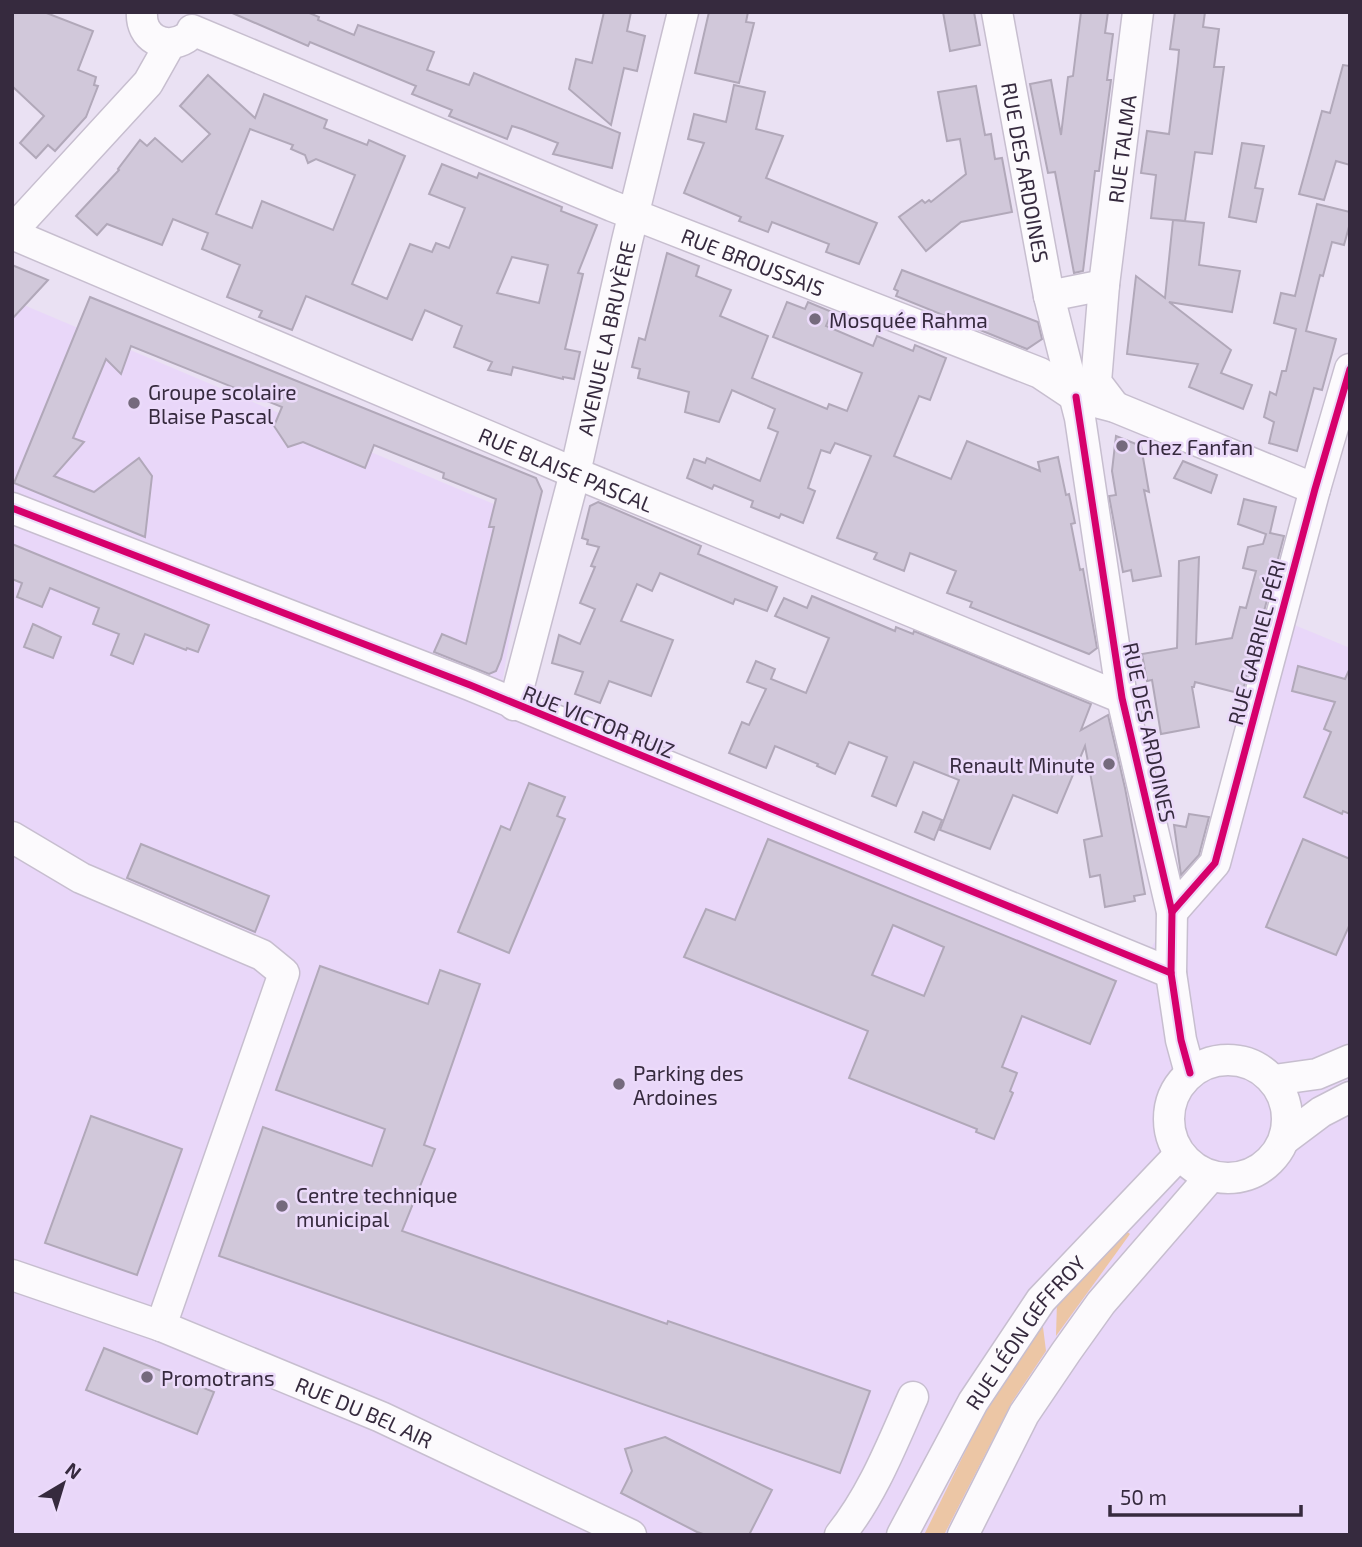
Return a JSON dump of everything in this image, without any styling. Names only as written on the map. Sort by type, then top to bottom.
[{"type":"street","name":"RUE BROUSSAIS","points":[[142,12],[142,24],[152,38],[186,29],[634,215],[1040,373],[1076,397],[1115,407],[1315,489]]},
{"type":"street","name":"AVENUE LA BRUYÈRE","points":[[514,705],[575,473],[684,12]]},
{"type":"street","name":"RUE DES ARDOINES","points":[[997,12],[1049,296],[1076,397],[1122,698],[1172,912],[1171,973],[1181,1040],[1190,1073]]},
{"type":"street","name":"RUE TALMA","points":[[1115,407],[1096,382],[1104,285],[1139,12]]},
{"type":"street","points":[[12,232],[148,83],[186,29]]},
{"type":"street","name":"RUE BLAISE PASCAL","points":[[12,232],[575,473],[1122,698]]},
{"type":"street","points":[[1049,296],[1104,285]]},
{"type":"street","name":"RUE GABRIEL PÉRI","points":[[1172,912],[1215,863],[1315,489],[1340,443],[1350,369]]},
{"type":"street","name":"RUE VICTOR RUIZ","points":[[12,508],[470,685],[1171,973]]},
{"type":"street","points":[[12,837],[81,878],[262,955],[284,973],[161,1326]]},
{"type":"street","points":[[1227,1059],[1249,1063],[1274,1080],[1286,1100],[1288,1118],[1285,1139],[1276,1156],[1255,1173],[1229,1179],[1211,1177],[1192,1167],[1180,1154],[1173,1142],[1169,1110],[1176,1090],[1190,1073],[1207,1063],[1227,1059]]},
{"type":"street","points":[[1274,1080],[1317,1074],[1350,1060]]},
{"type":"street","points":[[1285,1139],[1321,1112],[1350,1097]]},
{"type":"street","name":"RUE LÉON GEFFROY","points":[[902,1535],[973,1402],[1041,1300],[1180,1154]]},
{"type":"street","name":"RUE LÉON GEFFROY","points":[[963,1535],[1024,1414],[1066,1352],[1101,1303],[1211,1177]]},
{"type":"street","name":"RUE DU BEL AIR","points":[[12,1275],[161,1326],[381,1417],[631,1535]]},
{"type":"street","points":[[840,1535],[873,1486],[913,1397]]},
{"type":"shaded area","name":"Groupe scolaire Blaise Pascal","points":[[12,300],[529,519],[500,697],[12,507]]},
{"type":"shaded area","points":[[12,517],[1143,962],[1172,912],[1215,863],[1280,619],[1350,648],[1350,1535],[12,1535]]},
{"type":"shaded area","points":[[1125,1230],[1130,1234],[1056,1336],[1057,1301]]},
{"type":"shaded area","points":[[1042,1319],[1046,1351],[1012,1402],[944,1535],[924,1535],[995,1391]]},
{"type":"building","points":[[12,12],[44,12],[93,31],[78,70],[96,77],[94,85],[98,86],[86,117],[55,151],[48,145],[36,158],[20,143],[44,116],[12,86]]},
{"type":"building","points":[[230,12],[307,12],[319,17],[318,20],[354,35],[358,25],[434,52],[427,70],[469,85],[474,73],[620,133],[612,168],[553,154],[558,143],[522,129],[512,126],[507,139],[449,116],[452,110],[412,94],[416,86],[310,42],[308,46]]},
{"type":"building","points":[[604,12],[631,12],[627,31],[645,36],[637,71],[624,68],[611,125],[569,89],[576,59],[592,63]]},
{"type":"building","points":[[709,12],[748,12],[746,22],[754,23],[739,83],[695,73]]},
{"type":"building","points":[[943,12],[974,12],[980,45],[950,51]]},
{"type":"building","points":[[1081,12],[1108,12],[1105,33],[1113,34],[1107,80],[1111,80],[1099,171],[1095,171],[1083,271],[1074,273],[1055,172],[1048,173],[1030,84],[1051,80],[1061,135],[1068,77],[1073,76]]},
{"type":"building","points":[[1175,12],[1205,12],[1203,27],[1219,29],[1214,67],[1224,67],[1212,154],[1195,152],[1185,221],[1151,218],[1156,175],[1141,173],[1147,131],[1169,134],[1179,50],[1170,49]]},
{"type":"building","points":[[1343,65],[1350,66],[1350,165],[1336,161],[1324,200],[1299,194],[1322,111],[1330,113]]},
{"type":"building","points":[[208,75],[255,118],[264,94],[327,120],[324,128],[367,145],[369,140],[405,156],[352,284],[387,299],[410,244],[432,252],[436,243],[449,248],[465,208],[429,194],[442,164],[477,178],[479,173],[562,207],[561,211],[597,225],[578,273],[583,274],[565,349],[580,352],[574,379],[563,379],[513,367],[511,375],[488,370],[492,362],[454,347],[462,326],[425,310],[412,340],[306,296],[292,330],[259,317],[262,311],[227,297],[240,265],[202,249],[208,233],[173,219],[162,245],[107,224],[97,235],[76,216],[119,170],[140,140],[147,146],[155,138],[182,162],[210,134],[180,106]],"holes":[[[250,129],[293,145],[291,149],[305,155],[308,163],[316,159],[355,175],[333,230],[262,201],[252,228],[216,214]],[[512,257],[548,265],[539,303],[497,293]]]},
{"type":"building","points":[[734,85],[765,92],[756,129],[783,136],[766,178],[877,223],[859,264],[826,252],[829,244],[772,222],[768,232],[739,221],[741,217],[684,193],[704,143],[688,139],[694,114],[726,122]]},
{"type":"building","points":[[976,86],[985,135],[991,134],[995,159],[1002,158],[1012,212],[961,222],[926,251],[899,217],[922,200],[925,203],[929,200],[931,202],[966,174],[960,139],[947,141],[938,92]]},
{"type":"building","points":[[1242,143],[1264,146],[1255,188],[1263,189],[1256,222],[1229,217]]},
{"type":"building","points":[[1317,204],[1350,212],[1350,223],[1344,245],[1332,242],[1323,276],[1320,275],[1306,331],[1336,339],[1322,390],[1314,388],[1297,451],[1269,443],[1274,422],[1264,417],[1270,392],[1276,395],[1282,371],[1286,371],[1296,329],[1274,323],[1281,293],[1295,296]]},
{"type":"building","points":[[1173,220],[1204,223],[1199,265],[1240,271],[1232,312],[1169,302],[1231,350],[1221,373],[1252,385],[1243,409],[1189,387],[1198,364],[1127,354],[1136,276],[1165,298]]},
{"type":"building","points":[[667,253],[699,266],[696,276],[731,290],[720,316],[768,336],[752,378],[827,409],[829,404],[847,411],[862,373],[773,337],[787,302],[805,309],[808,302],[832,312],[826,326],[873,346],[877,336],[913,351],[915,345],[946,358],[930,400],[919,396],[894,456],[951,479],[967,441],[1040,471],[1038,462],[1058,457],[1075,523],[1071,524],[1080,570],[1083,569],[1097,648],[1089,654],[970,607],[972,602],[947,593],[956,571],[910,553],[904,571],[874,559],[877,553],[837,538],[871,456],[835,443],[830,453],[821,450],[808,488],[815,491],[803,523],[781,514],[779,518],[751,507],[753,501],[714,485],[712,489],[687,478],[694,459],[705,463],[707,458],[760,481],[778,432],[768,428],[775,409],[732,390],[719,422],[685,412],[689,392],[638,378],[640,369],[632,367],[639,338],[645,340]]},
{"type":"building","points":[[12,265],[48,280],[12,319]]},
{"type":"building","points":[[902,270],[1038,322],[1042,339],[1027,349],[896,296],[898,291],[894,289]]},
{"type":"building","points":[[90,297],[536,478],[542,491],[496,671],[489,674],[434,652],[442,634],[466,644],[494,527],[489,527],[496,499],[443,478],[444,473],[374,445],[365,468],[303,442],[288,447],[274,426],[282,407],[131,346],[121,374],[106,359],[73,438],[84,442],[54,476],[94,492],[139,458],[152,476],[145,537],[14,483]]},
{"type":"building","points":[[1116,436],[1141,446],[1149,492],[1144,490],[1161,576],[1133,581],[1131,570],[1123,572],[1109,496],[1116,495],[1112,471]]},
{"type":"building","points":[[1183,461],[1217,475],[1211,493],[1174,478]]},
{"type":"building","points":[[1244,499],[1276,507],[1270,533],[1284,536],[1242,694],[1195,682],[1192,687],[1199,727],[1161,734],[1152,680],[1147,681],[1142,654],[1177,648],[1179,561],[1199,557],[1196,644],[1232,638],[1240,607],[1246,608],[1256,571],[1243,568],[1248,547],[1263,544],[1266,534],[1238,524]]},
{"type":"building","points":[[598,502],[701,546],[698,554],[777,587],[767,611],[735,599],[733,604],[660,573],[652,591],[637,584],[621,621],[673,640],[651,696],[609,681],[600,703],[575,694],[583,672],[552,663],[559,635],[580,644],[595,609],[580,603],[595,567],[591,566],[599,547],[587,544],[588,540],[582,538],[590,506]]},
{"type":"building","points":[[12,544],[209,625],[198,652],[145,634],[133,664],[111,655],[119,634],[93,624],[99,608],[50,588],[42,607],[17,597],[22,583],[12,579]]},
{"type":"building","points":[[812,596],[895,631],[896,627],[913,634],[914,631],[1091,704],[1081,730],[1108,715],[1145,894],[1134,896],[1135,901],[1105,907],[1100,875],[1090,877],[1084,840],[1102,836],[1085,746],[1057,813],[1013,795],[990,849],[940,830],[959,780],[914,762],[896,806],[872,796],[887,757],[849,742],[835,774],[775,746],[766,768],[729,753],[742,722],[749,725],[766,689],[747,682],[756,661],[775,669],[771,679],[806,693],[829,638],[775,616],[784,598],[807,608]]},
{"type":"building","points":[[33,624],[61,637],[53,658],[24,647]]},
{"type":"building","points":[[1298,666],[1345,679],[1350,668],[1350,814],[1343,811],[1342,814],[1304,797],[1331,732],[1324,729],[1335,702],[1292,691]]},
{"type":"building","points":[[529,783],[565,797],[557,816],[565,819],[509,953],[458,932],[501,826],[510,830]]},
{"type":"building","points":[[923,812],[942,820],[934,840],[915,832]]},
{"type":"building","points":[[1189,814],[1209,817],[1199,855],[1181,875],[1174,825],[1186,827]]},
{"type":"building","points":[[768,839],[1116,981],[1090,1044],[1022,1016],[1002,1067],[1017,1073],[1010,1091],[1013,1093],[994,1139],[976,1132],[977,1129],[849,1078],[868,1031],[684,957],[706,909],[735,920]],"holes":[[[893,925],[944,947],[924,996],[872,975]]]},
{"type":"building","points":[[1303,839],[1350,859],[1350,924],[1336,955],[1266,927]]},
{"type":"building","points":[[141,844],[269,896],[255,932],[127,878]]},
{"type":"building","points":[[320,966],[428,1004],[440,970],[480,984],[424,1145],[435,1149],[402,1231],[667,1324],[668,1321],[870,1391],[840,1473],[219,1256],[263,1127],[372,1166],[385,1129],[276,1090]]},
{"type":"building","points":[[91,1116],[182,1149],[137,1275],[45,1243]]},
{"type":"building","points":[[104,1348],[214,1392],[197,1434],[86,1390]]},
{"type":"building","points":[[665,1437],[772,1490],[749,1535],[706,1535],[621,1493],[632,1471],[625,1449]]},
{"type":"cycle path","points":[[1172,912],[1215,863],[1315,489],[1350,369]]},
{"type":"cycle path","points":[[1076,397],[1122,698],[1172,912],[1171,973],[1181,1040],[1190,1073]]},
{"type":"cycle path","points":[[12,508],[470,685],[1171,973]]},
{"type":"place","name":"Mosquée Rahma","points":[[815,319]]},
{"type":"place","name":"Groupe scolaire Blaise Pascal","points":[[134,403]]},
{"type":"place","name":"Chez Fanfan","points":[[1122,446]]},
{"type":"place","name":"Renault Minute","points":[[1109,764]]},
{"type":"place","name":"Parking des Ardoines","points":[[619,1084]]},
{"type":"place","name":"Centre technique municipal","points":[[282,1206]]},
{"type":"place","name":"Promotrans","points":[[147,1377]]}]
